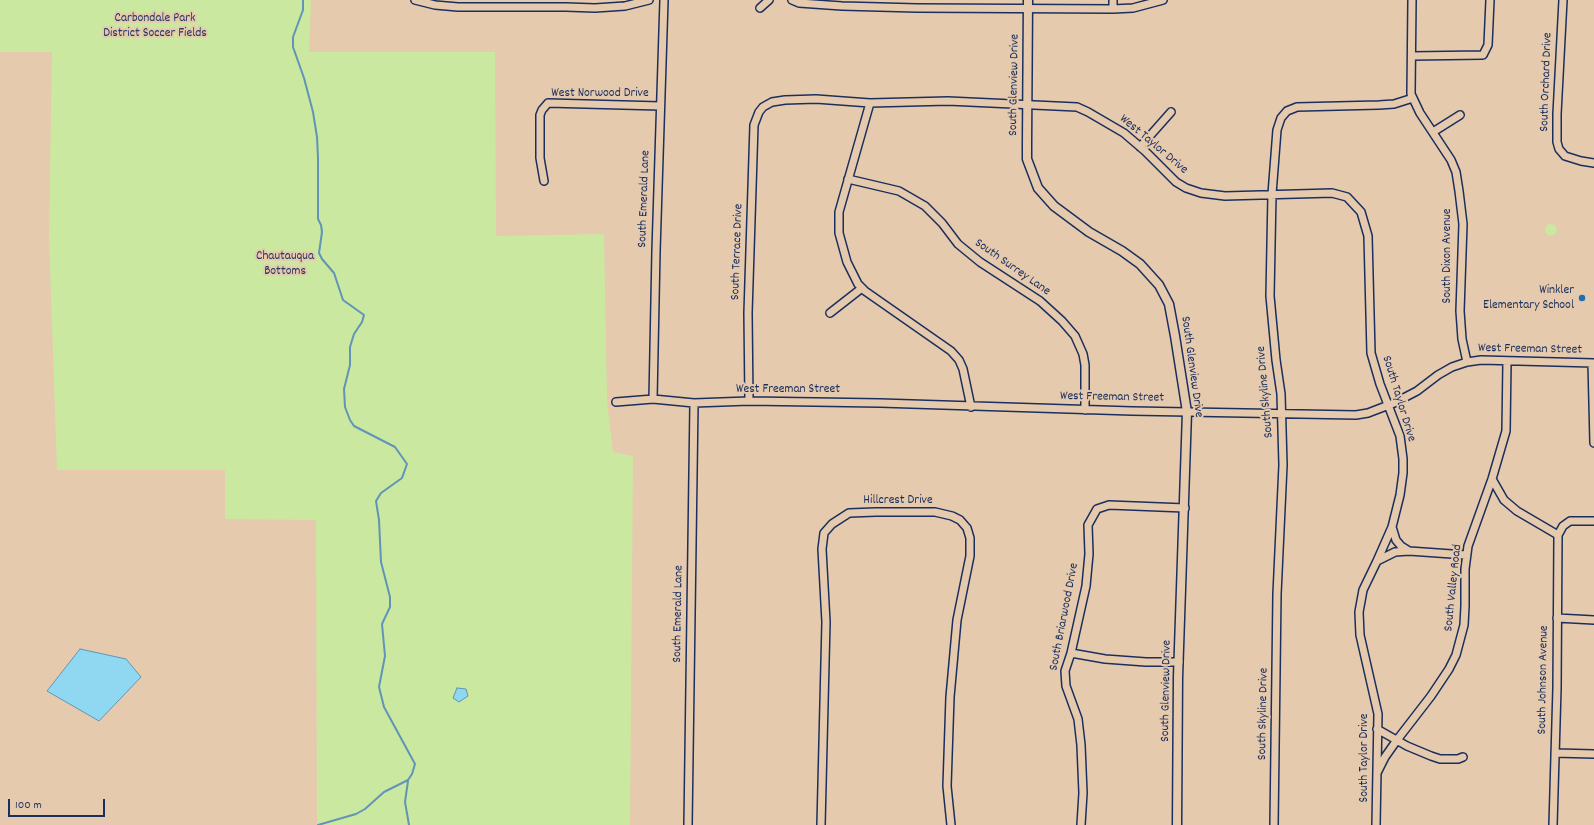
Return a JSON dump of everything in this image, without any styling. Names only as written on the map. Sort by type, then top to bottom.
[{"type":"street","points":[[415,0],[435,5],[454,7],[530,4],[608,8],[625,6],[649,0]]},
{"type":"street","name":"South Emerald Lane","points":[[653,399],[664,0]]},
{"type":"street","points":[[760,8],[768,0]]},
{"type":"street","points":[[1113,0],[1113,9]]},
{"type":"street","points":[[793,1],[807,4],[1028,4],[1113,9],[1133,8],[1163,0]]},
{"type":"street","name":"South Dixon Avenue","points":[[1412,0],[1412,94],[1420,113],[1451,160],[1456,172],[1459,191],[1463,224],[1460,311],[1462,339],[1467,362]]},
{"type":"street","points":[[1412,56],[1483,55],[1488,45],[1490,0]]},
{"type":"street","name":"South Orchard Drive","points":[[1563,0],[1557,142],[1559,149],[1565,156],[1594,163]]},
{"type":"street","name":"South Glenview Drive","points":[[1028,4],[1027,159],[1038,188],[1054,206],[1088,232],[1122,251],[1140,264],[1159,284],[1169,304],[1187,412],[1179,662],[1177,825]]},
{"type":"street","name":"South Skyline Drive","points":[[1274,825],[1277,594],[1284,466],[1282,394],[1276,360],[1270,296],[1272,194],[1277,130],[1280,119],[1287,112],[1297,107],[1394,104],[1413,98]]},
{"type":"street","name":"West Taylor Drive","points":[[763,107],[772,102],[785,100],[815,99],[870,103],[948,101],[1077,107],[1110,124],[1140,147],[1176,182],[1186,188],[1201,193],[1225,196],[1339,194],[1347,197],[1361,212],[1367,230]]},
{"type":"street","name":"West Norwood Drive","points":[[544,181],[540,158],[540,115],[548,103],[660,106]]},
{"type":"street","points":[[870,103],[839,212],[839,233],[847,262],[858,284],[862,288],[952,351],[959,360],[963,369],[971,407]]},
{"type":"street","name":"South Terrace Drive","points":[[749,401],[748,313],[754,125],[758,112],[763,107]]},
{"type":"street","points":[[1140,147],[1171,112]]},
{"type":"street","points":[[1433,132],[1460,115]]},
{"type":"street","name":"South Surrey Lane","points":[[848,179],[899,191],[925,206],[942,223],[958,244],[980,262],[1040,302],[1062,321],[1076,336],[1083,354],[1085,365],[1085,410]]},
{"type":"street","name":"South Taylor Drive","points":[[1367,230],[1370,262],[1372,353],[1380,384],[1400,436],[1403,459],[1400,495],[1392,527],[1363,590],[1359,612],[1360,635],[1378,714],[1376,825]]},
{"type":"street","points":[[830,313],[862,288]]},
{"type":"street","name":"West Freeman Street","points":[[616,402],[653,399],[694,403],[749,401],[880,403],[971,407],[1282,415],[1356,415],[1368,413],[1389,405],[1417,391],[1438,375],[1452,367],[1467,362],[1481,360],[1507,362],[1593,363]]},
{"type":"street","name":"South Valley Road","points":[[1377,772],[1397,740],[1431,696],[1449,669],[1456,655],[1464,625],[1466,555],[1468,546],[1492,479],[1506,431],[1507,362]]},
{"type":"street","points":[[1593,363],[1594,443]]},
{"type":"street","name":"South Emerald Lane","points":[[688,825],[694,403]]},
{"type":"street","points":[[1492,479],[1504,500],[1518,511],[1558,535],[1563,526],[1570,521],[1594,521]]},
{"type":"street","name":"South Briarwood Drive","points":[[1081,825],[1083,793],[1081,746],[1078,719],[1066,686],[1065,671],[1071,653],[1086,586],[1089,554],[1088,525],[1097,508],[1109,505],[1185,508]]},
{"type":"street","name":"Hillcrest Drive","points":[[821,825],[826,622],[822,548],[824,533],[832,524],[848,513],[935,512],[952,516],[960,520],[967,528],[970,538],[970,556],[958,620],[950,697],[947,786],[951,825]]},
{"type":"street","points":[[1392,527],[1396,540],[1401,546],[1409,551]]},
{"type":"street","name":"South Johnson Avenue","points":[[1553,825],[1558,535]]},
{"type":"street","points":[[1377,561],[1395,552],[1409,551],[1466,555]]},
{"type":"street","points":[[1557,618],[1594,620]]},
{"type":"street","points":[[1071,653],[1105,659],[1146,662],[1179,662]]},
{"type":"street","points":[[1377,729],[1426,754],[1440,759],[1458,759],[1463,756]]},
{"type":"street","points":[[1555,753],[1594,754]]},
{"type":"green space","name":"Chautauqua Bottoms","points":[[0,0],[311,0],[309,52],[495,52],[496,236],[604,234],[607,401],[613,452],[633,456],[630,825],[317,825],[316,520],[225,519],[225,470],[57,470],[49,238],[52,52],[0,52]]},
{"type":"green space","points":[[1549,224],[1553,224],[1557,230],[1553,236],[1549,236],[1545,232],[1545,228]]},
{"type":"water","points":[[80,649],[126,659],[141,677],[99,721],[47,691]]},
{"type":"water","points":[[457,688],[466,689],[468,696],[459,702],[453,698]]},
{"type":"waterway","points":[[303,0],[303,10],[293,37],[293,47],[304,78],[313,112],[317,137],[318,219],[322,232],[319,253],[334,273],[343,300],[364,315],[362,322],[354,334],[350,347],[350,365],[344,389],[345,407],[354,426],[395,447],[407,464],[402,478],[381,493],[376,501],[379,520],[381,562],[390,597],[390,607],[382,624],[385,656],[379,687],[384,707],[415,764],[412,774],[408,780],[384,792],[365,809],[356,814],[318,825]]},
{"type":"waterway","points":[[408,781],[405,802],[409,825]]},
{"type":"place","name":"Winkler Elementary School","points":[[1582,298]]},
{"type":"park label","name":"Carbondale Park District Soccer Fields","points":[[155,26]]}]
